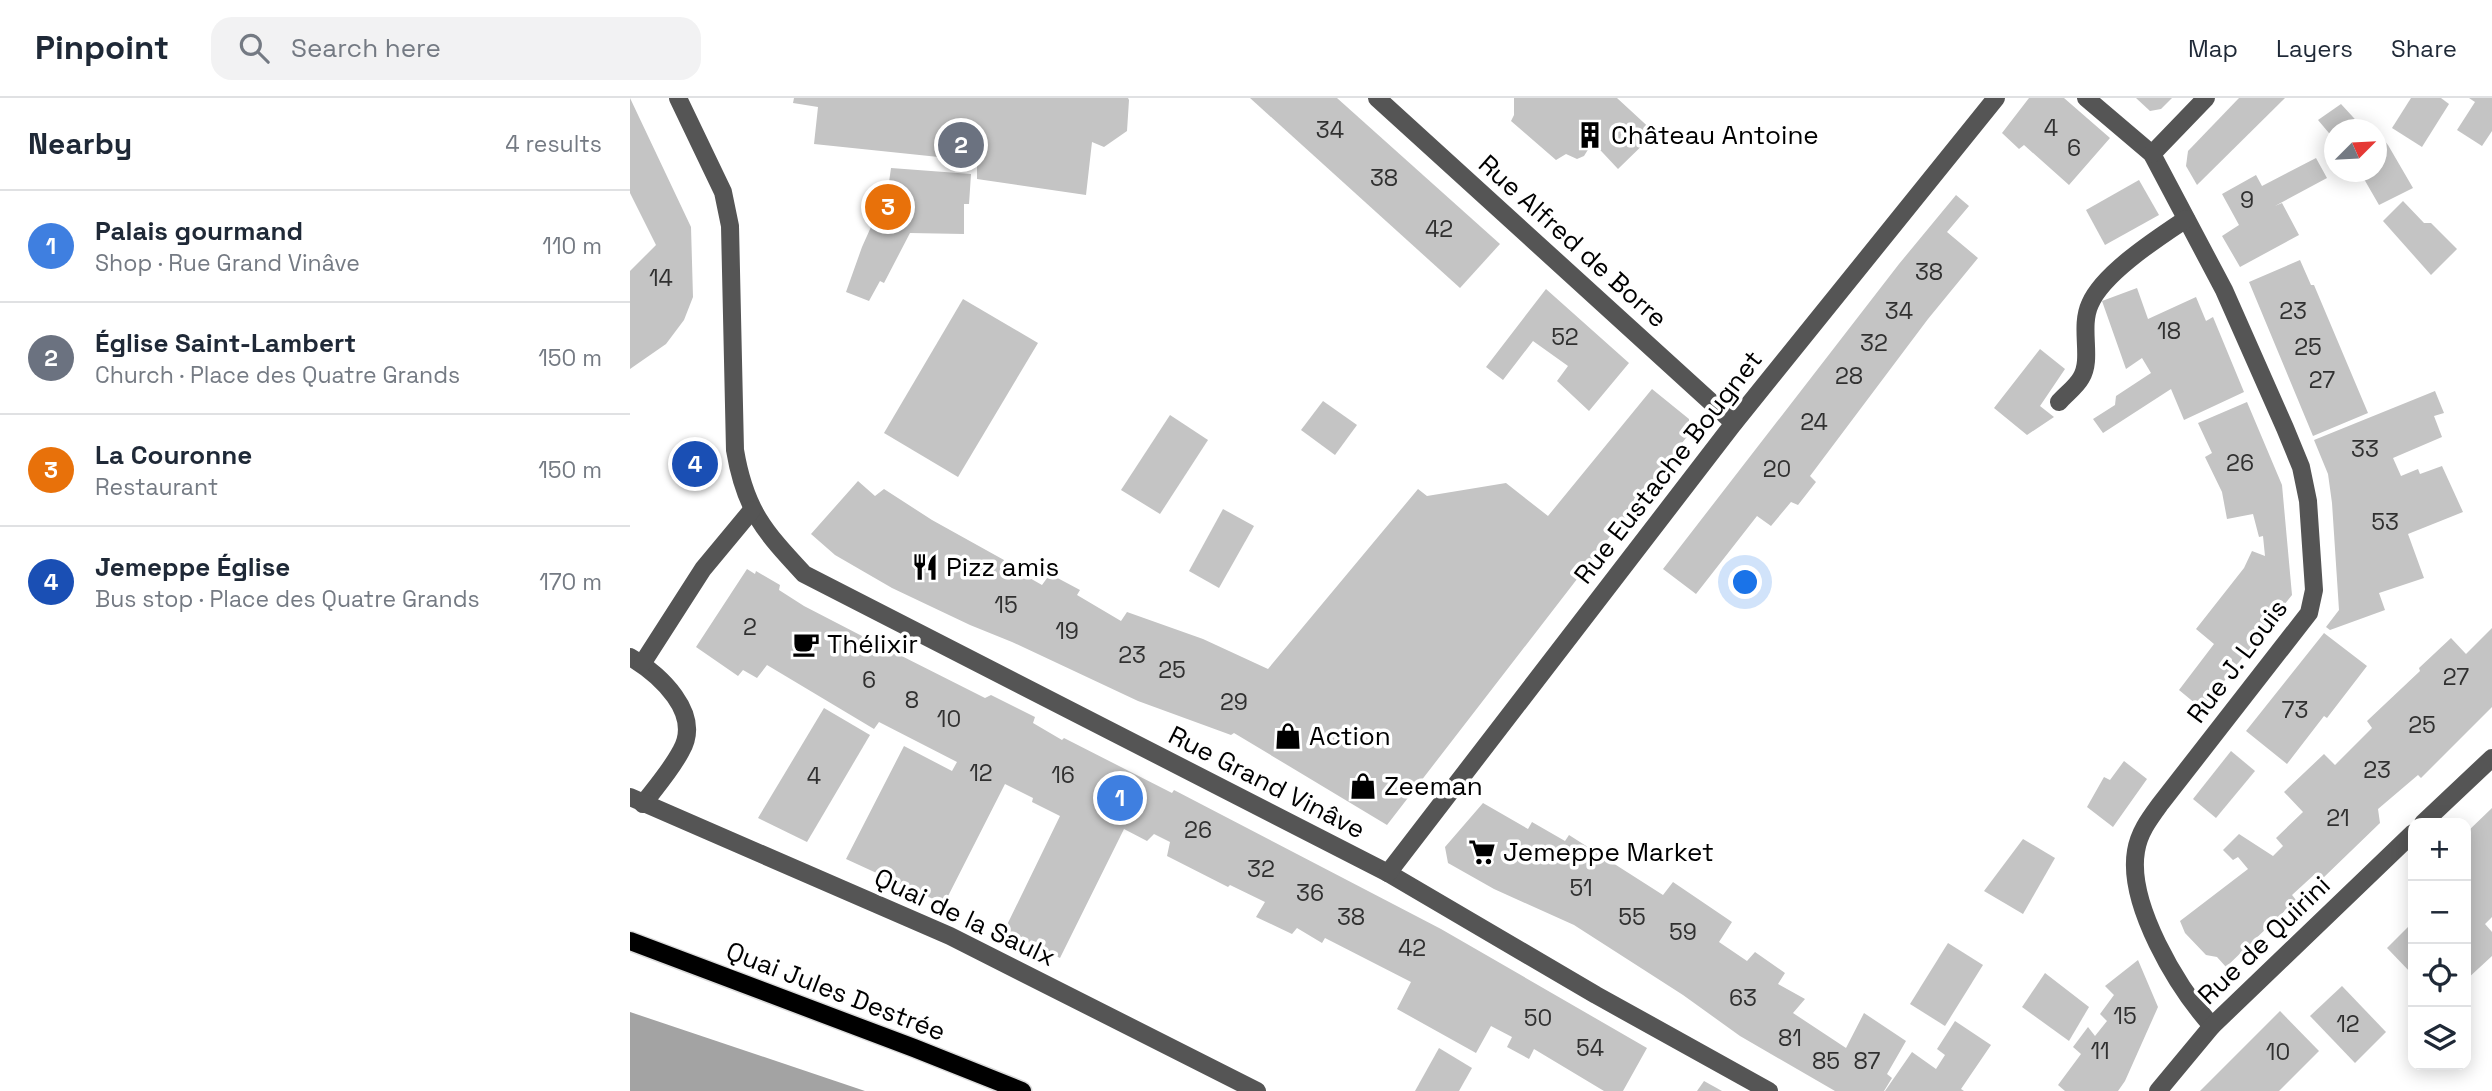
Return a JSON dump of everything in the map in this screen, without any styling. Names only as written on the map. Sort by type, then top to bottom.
[{"type":"main road","name":"Quai Jules Destrée","points":[[630,941],[1022,1091]]},
{"type":"street","name":"Rue Grand Vinâve","points":[[678,98],[723,192],[730,226],[735,450],[740,481],[752,510],[778,547],[804,574],[1388,873],[1596,995],[1769,1091]]},
{"type":"street","name":"Rue Alfred de Borre","points":[[1377,98],[1734,423]]},
{"type":"street","name":"Rue Eustache Bougnet","points":[[1388,873],[1734,423],[1996,98]]},
{"type":"street","name":"Rue J. Louis","points":[[2086,98],[2152,154],[2224,290],[2301,467],[2308,501],[2314,590],[2309,613],[2161,803],[2145,825],[2136,848],[2134,870],[2137,891],[2152,930],[2181,986],[2212,1026]]},
{"type":"street","points":[[2152,154],[2206,98]]},
{"type":"street","points":[[2059,402],[2082,378],[2086,362],[2084,324],[2090,302],[2134,255],[2186,219]]},
{"type":"street","points":[[637,800],[682,750],[687,737],[687,725],[681,707],[670,690],[636,661],[703,569],[752,510]]},
{"type":"street","points":[[2428,818],[2492,758]]},
{"type":"street","name":"Quai de la Saulx","points":[[637,800],[950,936],[1258,1091]]},
{"type":"street","name":"Rue de Quirini","points":[[2158,1091],[2212,1026],[2408,838]]},
{"type":"shaded area","points":[[630,1012],[865,1091],[630,1091]]},
{"type":"building","points":[[630,98],[691,227],[693,297],[684,320],[666,344],[630,369],[630,271],[656,245],[630,193]]},
{"type":"building","points":[[794,98],[1129,100],[1127,131],[1104,147],[1092,142],[1086,195],[977,179],[977,161],[814,144],[818,107],[793,103]]},
{"type":"building","points":[[1250,98],[1337,98],[1500,244],[1460,288]]},
{"type":"building","name":"Château Antoine","points":[[1514,98],[1617,98],[1655,133],[1618,169],[1588,137],[1589,148],[1584,156],[1577,159],[1566,154],[1556,160],[1511,121],[1514,115]]},
{"type":"building","points":[[2029,98],[2064,98],[2110,138],[2069,185],[2024,145],[2019,149],[2002,133]]},
{"type":"building","points":[[2136,98],[2172,98],[2161,109],[2150,111]]},
{"type":"building","points":[[2239,98],[2285,98],[2197,185],[2186,166],[2188,151]]},
{"type":"building","points":[[2411,98],[2441,98],[2449,104],[2422,147],[2392,128]]},
{"type":"building","points":[[2469,98],[2492,98],[2492,131],[2482,146],[2457,130],[2475,102]]},
{"type":"building","points":[[2341,104],[2355,119],[2324,119],[2324,127],[2318,120]]},
{"type":"building","points":[[2387,144],[2413,188],[2379,205],[2366,182],[2387,182]]},
{"type":"building","points":[[2316,158],[2324,173],[2324,180],[2275,206],[2282,203],[2299,235],[2240,267],[2222,236],[2239,225],[2222,194],[2256,175],[2262,186]]},
{"type":"building","points":[[891,168],[971,174],[969,204],[964,204],[964,234],[910,233],[884,283],[880,281],[869,301],[846,292],[862,247],[888,189]]},
{"type":"building","points":[[2139,180],[2159,215],[2105,245],[2086,210]]},
{"type":"building","points":[[1956,195],[1969,206],[1947,232],[1978,258],[1928,319],[1810,476],[1816,482],[1798,505],[1791,502],[1771,526],[1757,516],[1696,594],[1663,569],[1899,264]]},
{"type":"building","points":[[2403,201],[2424,223],[2431,223],[2457,249],[2431,275],[2383,221]]},
{"type":"building","points":[[2300,260],[2311,285],[2314,285],[2368,413],[2313,436],[2249,282]]},
{"type":"building","points":[[2137,288],[2148,319],[2196,297],[2206,321],[2213,317],[2244,392],[2184,420],[2171,389],[2103,433],[2093,419],[2115,405],[2116,396],[2151,373],[2142,358],[2126,369],[2102,301]]},
{"type":"building","points":[[1546,289],[1629,363],[1589,411],[1557,381],[1568,366],[1533,341],[1503,380],[1486,367]]},
{"type":"building","points":[[963,299],[1038,343],[958,477],[884,433]]},
{"type":"building","points":[[2040,349],[2065,369],[2040,406],[2054,417],[2027,435],[1994,408]]},
{"type":"building","points":[[1652,389],[1689,419],[1689,434],[1387,825],[1234,733],[1231,735],[1138,701],[970,625],[892,588],[835,555],[811,534],[858,481],[875,496],[884,489],[1042,585],[1050,574],[1080,590],[1077,595],[1121,621],[1127,612],[1203,639],[1268,669],[1418,489],[1427,496],[1506,483],[1548,516]]},
{"type":"building","points":[[2435,391],[2444,413],[2434,416],[2442,437],[2393,458],[2401,476],[2418,469],[2420,474],[2442,466],[2463,512],[2408,534],[2424,578],[2379,593],[2385,610],[2330,630],[2326,627],[2339,610],[2332,503],[2328,474],[2314,440]]},
{"type":"building","points":[[1323,401],[1357,425],[1335,455],[1301,430]]},
{"type":"building","points":[[2247,402],[2282,485],[2292,595],[2202,709],[2179,690],[2214,644],[2196,629],[2244,568],[2252,551],[2265,556],[2263,536],[2259,537],[2253,514],[2227,519],[2222,492],[2205,457],[2212,453],[2198,423]]},
{"type":"building","points":[[1170,415],[1208,440],[1160,514],[1121,490]]},
{"type":"building","points":[[1223,509],[1254,526],[1219,588],[1189,571]]},
{"type":"building","points":[[747,569],[755,574],[756,571],[780,585],[779,590],[804,606],[862,636],[985,698],[991,695],[1035,717],[1033,723],[1062,740],[1064,738],[1172,793],[1174,790],[1441,929],[1647,1048],[1623,1091],[1604,1091],[1534,1049],[1529,1059],[1507,1047],[1512,1037],[1491,1026],[1476,1053],[1397,1009],[1411,982],[1325,938],[1322,943],[1297,928],[1292,934],[1256,917],[1265,902],[1230,885],[1228,887],[1167,856],[1170,842],[1154,834],[1147,841],[1124,829],[1060,958],[1005,929],[1060,816],[1005,784],[944,904],[846,859],[904,746],[952,771],[957,762],[879,722],[874,729],[767,665],[757,678],[743,670],[738,676],[696,647]]},
{"type":"building","points":[[2492,628],[2492,707],[2421,778],[2418,775],[2378,809],[2380,823],[2322,879],[2316,873],[2292,895],[2296,900],[2226,967],[2217,957],[2206,955],[2185,933],[2180,921],[2248,869],[2238,857],[2233,860],[2223,850],[2239,834],[2273,856],[2283,846],[2276,838],[2303,812],[2284,792],[2324,754],[2335,765],[2372,728],[2367,721],[2451,638],[2466,654]]},
{"type":"building","points":[[2324,633],[2367,666],[2287,764],[2246,731]]},
{"type":"building","points":[[824,708],[870,735],[807,842],[758,818]]},
{"type":"building","points":[[2231,751],[2255,771],[2216,818],[2193,799]]},
{"type":"building","points":[[2124,761],[2147,779],[2113,827],[2087,807],[2104,777],[2110,780]]},
{"type":"building","points":[[1483,803],[1528,829],[1532,822],[1565,841],[1569,835],[1663,895],[1673,882],[1732,922],[1719,942],[1747,961],[1755,952],[1785,973],[1778,984],[1805,999],[1793,1013],[1846,1048],[1864,1013],[1906,1041],[1887,1074],[1892,1078],[1884,1091],[1835,1091],[1740,1036],[1683,995],[1574,925],[1494,889],[1448,863],[1445,847]]},
{"type":"building","points":[[2492,808],[2492,917],[2485,924],[2492,932],[2492,956],[2471,975],[2471,881],[2471,828]]},
{"type":"building","points":[[2023,839],[2055,858],[2023,914],[1984,891]]},
{"type":"building","points":[[2408,927],[2408,970],[2387,948]]},
{"type":"building","points":[[1948,943],[1983,965],[1945,1026],[1910,1004]]},
{"type":"building","points":[[2138,960],[2158,1007],[2125,1081],[2118,1091],[2065,1091],[2058,1085],[2081,1054],[2073,1047],[2088,1027],[2095,1036],[2107,1021],[2100,1014],[2114,995],[2105,986]]},
{"type":"building","points":[[2045,973],[2089,1007],[2069,1041],[2022,1007]]},
{"type":"building","points":[[2342,986],[2386,1032],[2355,1063],[2310,1016]]},
{"type":"building","points":[[2280,1011],[2319,1051],[2279,1091],[2200,1091]]},
{"type":"building","points":[[1955,1021],[1991,1045],[1961,1089],[1964,1091],[1885,1091],[1912,1052],[1936,1069],[1945,1055],[1937,1049]]},
{"type":"building","points":[[1439,1048],[1472,1068],[1459,1091],[1415,1091]]},
{"type":"building","points":[[1704,1081],[1722,1091],[1697,1091]]},
{"type":"place","name":"Château Antoine","points":[[1590,135]]},
{"type":"place","name":"Église Saint-Lambert","points":[[961,145]]},
{"type":"place","name":"La Couronne","points":[[888,207]]},
{"type":"place","name":"Jemeppe Église","points":[[695,464]]},
{"type":"place","name":"Pizz amis","points":[[925,567]]},
{"type":"place","name":"Thélixir","points":[[806,644]]},
{"type":"place","name":"Action","points":[[1288,736]]},
{"type":"place","name":"Zeeman","points":[[1363,786]]},
{"type":"place","name":"Palais gourmand","points":[[1120,798]]},
{"type":"place","name":"Jemeppe Market","points":[[1482,852]]}]
